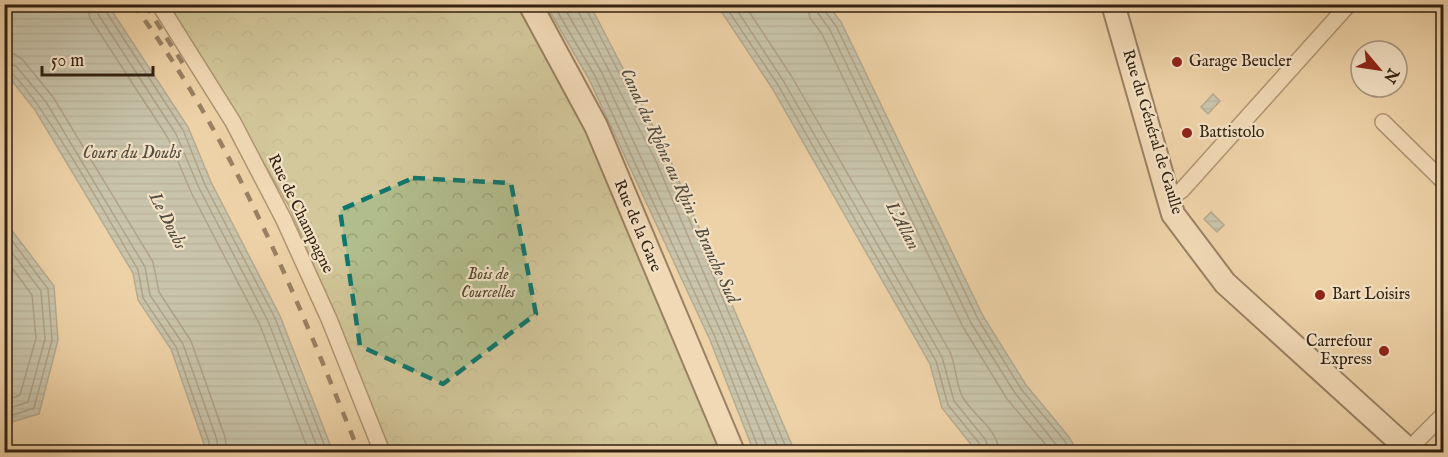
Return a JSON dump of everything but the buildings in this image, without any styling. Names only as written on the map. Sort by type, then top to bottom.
[{"type":"main road","name":"Rue de la Gare","points":[[530,4],[596,126],[733,453]]},
{"type":"main road","name":"Rue du Général de Gaulle","points":[[1113,4],[1173,214],[1225,284],[1410,451]]},
{"type":"street","name":"Rue de Champagne","points":[[159,4],[233,122],[283,218],[329,319],[382,453]]},
{"type":"street","points":[[1169,198],[1182,190],[1349,4]]},
{"type":"street","points":[[1383,122],[1443,182]]},
{"type":"street","points":[[1410,451],[1443,414]]},
{"type":"highlighted area","points":[[413,178],[511,183],[536,314],[443,384],[360,346],[340,210]]},
{"type":"green space","name":"Bois de Courcelles","points":[[164,5],[516,5],[557,71],[624,212],[722,452],[391,452],[289,206],[226,99]]},
{"type":"water","name":"Cours du Doubs","points":[[4,5],[108,5],[188,127],[211,182],[280,316],[333,452],[205,452],[171,349],[138,300],[133,273],[35,110],[5,72]]},
{"type":"water","name":"Canal du Rhône au Rhin - Branche Sud","points":[[546,5],[590,5],[668,155],[795,452],[754,452],[710,340],[589,79]]},
{"type":"water","name":"L'Allan","points":[[717,5],[828,5],[841,22],[983,316],[1026,385],[1069,437],[1078,452],[977,452],[942,408],[930,364],[772,88]]},
{"type":"water","points":[[1213,94],[1220,101],[1208,114],[1201,107]]},
{"type":"water","points":[[1211,212],[1224,225],[1217,232],[1204,219]]},
{"type":"water","points":[[4,220],[54,286],[58,340],[39,414],[5,424]]},
{"type":"railway","points":[[133,4],[169,56],[232,165],[286,278],[359,452]]},
{"type":"railway","points":[[145,4],[187,70]]},
{"type":"place","name":"Garage Beucler","points":[[1177,62]]},
{"type":"place","name":"Battistolo","points":[[1187,133]]},
{"type":"place","name":"Bart Loisirs","points":[[1320,295]]},
{"type":"place","name":"Carrefour Express","points":[[1384,351]]},
{"type":"water label","name":"Le Doubs","points":[[167,221]]}]
